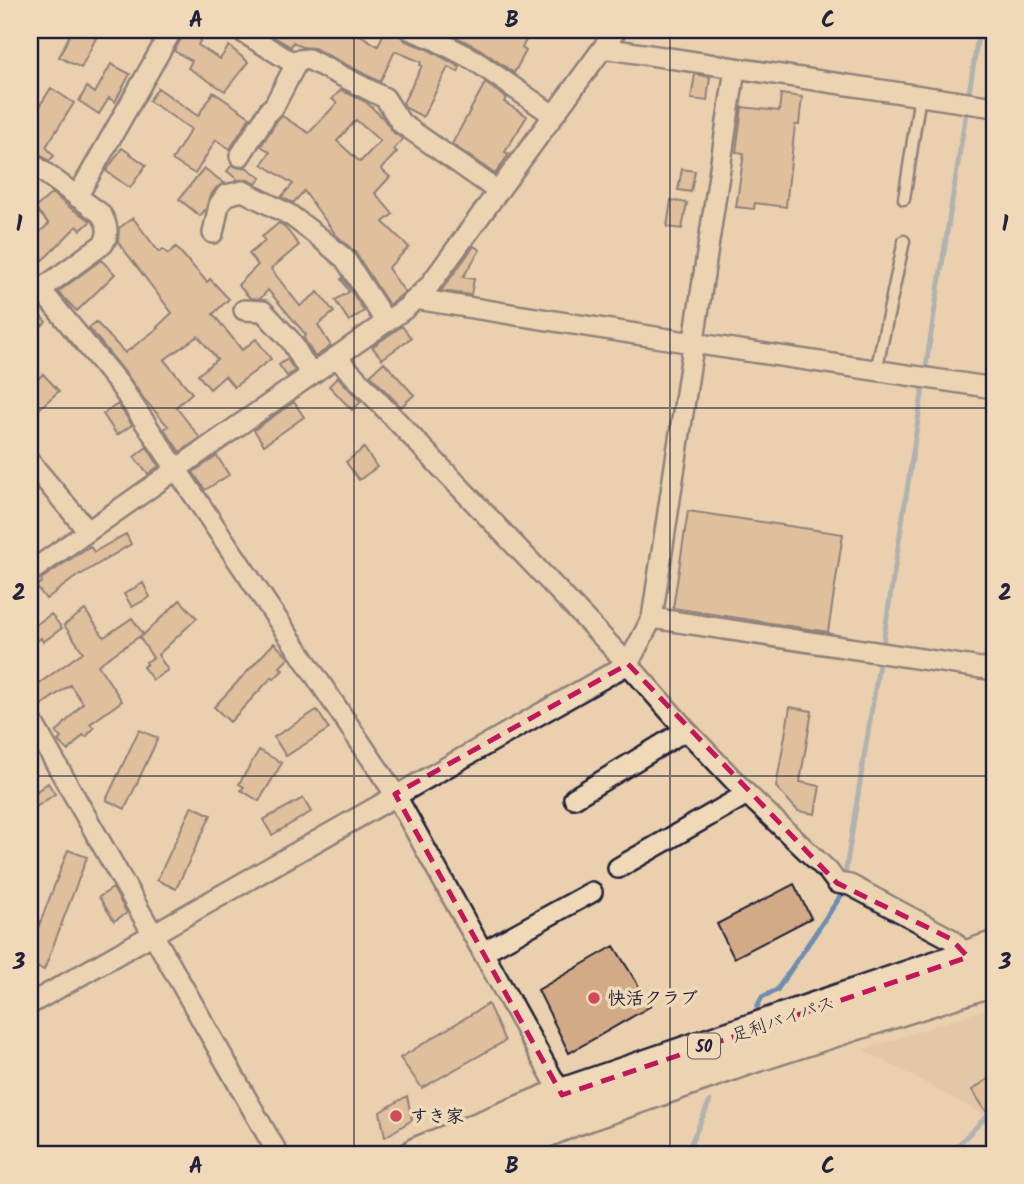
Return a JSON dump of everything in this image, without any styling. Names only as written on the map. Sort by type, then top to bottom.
[{"type":"highway","name":"足利バイパス","points":[[416,1154],[562,1095],[981,952]]},
{"type":"highway","name":"足利バイパス","points":[[490,1154],[572,1120],[751,1057],[994,979]]},
{"type":"street","points":[[77,197],[172,30]]},
{"type":"street","points":[[239,30],[290,61],[308,59],[385,98],[401,123],[498,191]]},
{"type":"street","points":[[411,30],[474,60],[553,116]]},
{"type":"street","points":[[30,572],[416,299],[617,30]]},
{"type":"street","points":[[603,48],[994,107]]},
{"type":"street","points":[[240,156],[270,108],[273,108],[298,60]]},
{"type":"street","points":[[30,1004],[628,664],[652,618],[736,69]]},
{"type":"street","points":[[30,162],[100,213],[108,233],[103,244],[47,285],[44,290],[46,296],[119,384],[396,794],[562,1095]]},
{"type":"street","points":[[213,233],[219,205],[226,195],[243,191],[290,215],[345,259],[386,322]]},
{"type":"street","points":[[416,299],[994,388]]},
{"type":"street","points":[[244,310],[263,311],[290,341],[311,375]]},
{"type":"street","points":[[336,357],[628,664],[747,794],[828,871],[844,884],[981,952]]},
{"type":"street","points":[[30,462],[88,531]]},
{"type":"street","points":[[652,618],[994,670]]},
{"type":"street","points":[[30,718],[278,1154]]},
{"type":"street","points":[[574,798],[686,730]]},
{"type":"street","points":[[618,868],[747,794]]},
{"type":"street","points":[[483,952],[592,892]]},
{"type":"lane","points":[[904,199],[920,96]]},
{"type":"lane","points":[[876,371],[904,241]]},
{"type":"highlighted area","points":[[628,664],[837,883],[951,939],[968,957],[562,1095],[395,794]]},
{"type":"shaded area","points":[[994,1006],[994,1108],[985,1115],[864,1050]]},
{"type":"building","points":[[72,30],[100,30],[81,68],[59,57]]},
{"type":"building","points":[[184,30],[206,30],[198,45],[220,59],[229,46],[248,62],[225,91],[188,68],[192,61],[174,51]]},
{"type":"building","points":[[262,30],[352,30],[378,46],[385,30],[393,30],[399,32],[406,41],[460,67],[458,72],[448,67],[423,117],[406,108],[403,103],[422,66],[421,62],[395,51],[380,82],[314,48],[302,47],[293,42],[291,47]]},
{"type":"building","points":[[443,30],[531,30],[522,48],[526,51],[514,73],[480,49]]},
{"type":"building","points":[[111,64],[130,74],[115,102],[109,98],[99,114],[79,101],[87,87],[95,93]]},
{"type":"building","points":[[695,74],[710,77],[707,101],[691,99]]},
{"type":"building","points":[[485,83],[507,98],[504,102],[527,116],[505,152],[509,154],[495,174],[452,144]]},
{"type":"building","points":[[51,88],[74,103],[46,147],[54,156],[49,161],[30,150],[30,121]]},
{"type":"building","points":[[158,88],[198,116],[213,92],[250,117],[230,149],[216,140],[195,174],[172,160],[191,129],[149,101]]},
{"type":"building","points":[[341,90],[366,102],[394,133],[403,139],[394,149],[397,152],[381,169],[390,177],[375,193],[393,214],[383,222],[409,247],[388,268],[405,292],[389,305],[355,252],[336,235],[304,191],[293,203],[283,198],[293,184],[262,164],[270,152],[261,146],[278,119],[282,116],[309,133],[337,103],[332,99]],"holes":[[[356,120],[380,141],[360,162],[337,141]]]},
{"type":"building","points":[[781,94],[802,97],[799,125],[795,125],[786,207],[755,203],[754,209],[736,207],[744,153],[736,152],[742,107],[779,111]]},
{"type":"building","points":[[122,148],[146,165],[130,188],[106,171]]},
{"type":"building","points":[[232,165],[246,167],[261,178],[256,184],[248,180],[238,180],[227,171]]},
{"type":"building","points":[[204,168],[224,183],[216,188],[200,216],[179,199]]},
{"type":"building","points":[[682,169],[695,171],[691,192],[678,190]]},
{"type":"building","points":[[52,193],[91,221],[81,230],[77,226],[30,271],[30,240],[49,224],[35,208]]},
{"type":"building","points":[[671,200],[687,203],[682,229],[667,227]]},
{"type":"building","points":[[133,218],[159,252],[163,249],[168,254],[176,247],[207,282],[210,279],[229,299],[213,314],[242,350],[256,339],[271,359],[234,387],[225,376],[210,389],[198,375],[217,359],[198,336],[164,360],[192,393],[176,407],[200,438],[180,452],[164,429],[168,426],[89,328],[96,322],[125,353],[158,328],[172,313],[118,242],[119,228]]},
{"type":"building","points":[[279,223],[299,245],[271,269],[300,306],[318,292],[334,312],[318,325],[331,346],[315,357],[303,337],[306,335],[268,290],[260,299],[250,298],[238,285],[258,265],[249,254],[265,241],[262,237]]},
{"type":"building","points":[[474,246],[480,250],[463,277],[474,279],[471,295],[441,291]]},
{"type":"building","points":[[101,260],[115,274],[77,311],[58,292]]},
{"type":"building","points":[[343,278],[364,311],[349,321],[335,300],[349,292],[341,279]]},
{"type":"building","points":[[30,304],[46,322],[30,337]]},
{"type":"building","points":[[402,326],[411,338],[382,359],[372,347]]},
{"type":"building","points":[[287,359],[295,371],[287,376],[279,365]]},
{"type":"building","points":[[384,362],[414,395],[401,407],[370,375]]},
{"type":"building","points":[[43,374],[59,391],[30,417],[30,386]]},
{"type":"building","points":[[338,377],[361,402],[352,410],[329,386]]},
{"type":"building","points":[[294,402],[304,417],[264,445],[254,430]]},
{"type":"building","points":[[118,404],[132,425],[117,435],[103,414]]},
{"type":"building","points":[[147,447],[159,466],[148,474],[134,457]]},
{"type":"building","points":[[364,448],[377,467],[359,480],[346,462]]},
{"type":"building","points":[[217,456],[229,475],[205,490],[193,472]]},
{"type":"building","points":[[688,511],[843,534],[828,632],[673,608]]},
{"type":"building","points":[[126,534],[131,544],[80,574],[46,599],[36,586],[42,582],[41,579],[90,546],[94,552]]},
{"type":"building","points":[[143,583],[150,597],[132,607],[124,594]]},
{"type":"building","points":[[180,600],[197,618],[158,655],[168,670],[153,680],[143,667],[153,658],[140,638]]},
{"type":"building","points":[[85,610],[104,637],[132,618],[143,634],[98,665],[122,701],[90,724],[94,728],[68,751],[58,741],[61,738],[56,733],[83,703],[70,685],[40,706],[31,689],[83,652],[64,625]]},
{"type":"building","points":[[51,614],[62,628],[43,642],[41,638],[30,646],[30,629]]},
{"type":"building","points":[[274,643],[289,658],[280,667],[283,670],[274,679],[272,677],[230,722],[214,707]]},
{"type":"building","points":[[790,707],[812,711],[800,782],[820,786],[815,814],[798,811],[776,787]]},
{"type":"building","points":[[317,710],[329,729],[286,756],[274,737]]},
{"type":"building","points":[[139,730],[158,738],[125,809],[106,800]]},
{"type":"building","points":[[259,750],[282,763],[259,801],[241,790],[244,787],[239,784]]},
{"type":"building","points":[[48,783],[55,794],[30,811],[30,796]]},
{"type":"building","points":[[303,798],[311,812],[272,835],[263,820]]},
{"type":"building","points":[[192,806],[211,815],[176,889],[157,880]]},
{"type":"building","points":[[68,850],[87,857],[44,970],[30,965],[30,949]]},
{"type":"building","points":[[794,884],[811,918],[734,958],[717,924]]},
{"type":"building","points":[[113,888],[127,913],[114,921],[99,897]]},
{"type":"building","name":"快活クラブ","points":[[614,946],[651,1006],[569,1053],[538,990]]},
{"type":"building","points":[[488,1004],[505,1041],[422,1088],[400,1058]]},
{"type":"building","points":[[994,1075],[994,1105],[986,1111],[972,1090]]},
{"type":"building","name":"すき家","points":[[407,1096],[412,1120],[385,1137],[380,1112]]},
{"type":"waterway","points":[[925,372],[979,30]]},
{"type":"waterway","points":[[882,649],[924,382]]},
{"type":"waterway","points":[[757,1007],[762,997],[777,990],[842,894],[880,658]]},
{"type":"waterway","points":[[686,1154],[710,1101]]},
{"type":"waterway","points":[[949,1154],[994,1109]]},
{"type":"place","name":"快活クラブ","points":[[594,998]]},
{"type":"place","name":"すき家","points":[[396,1116]]}]
